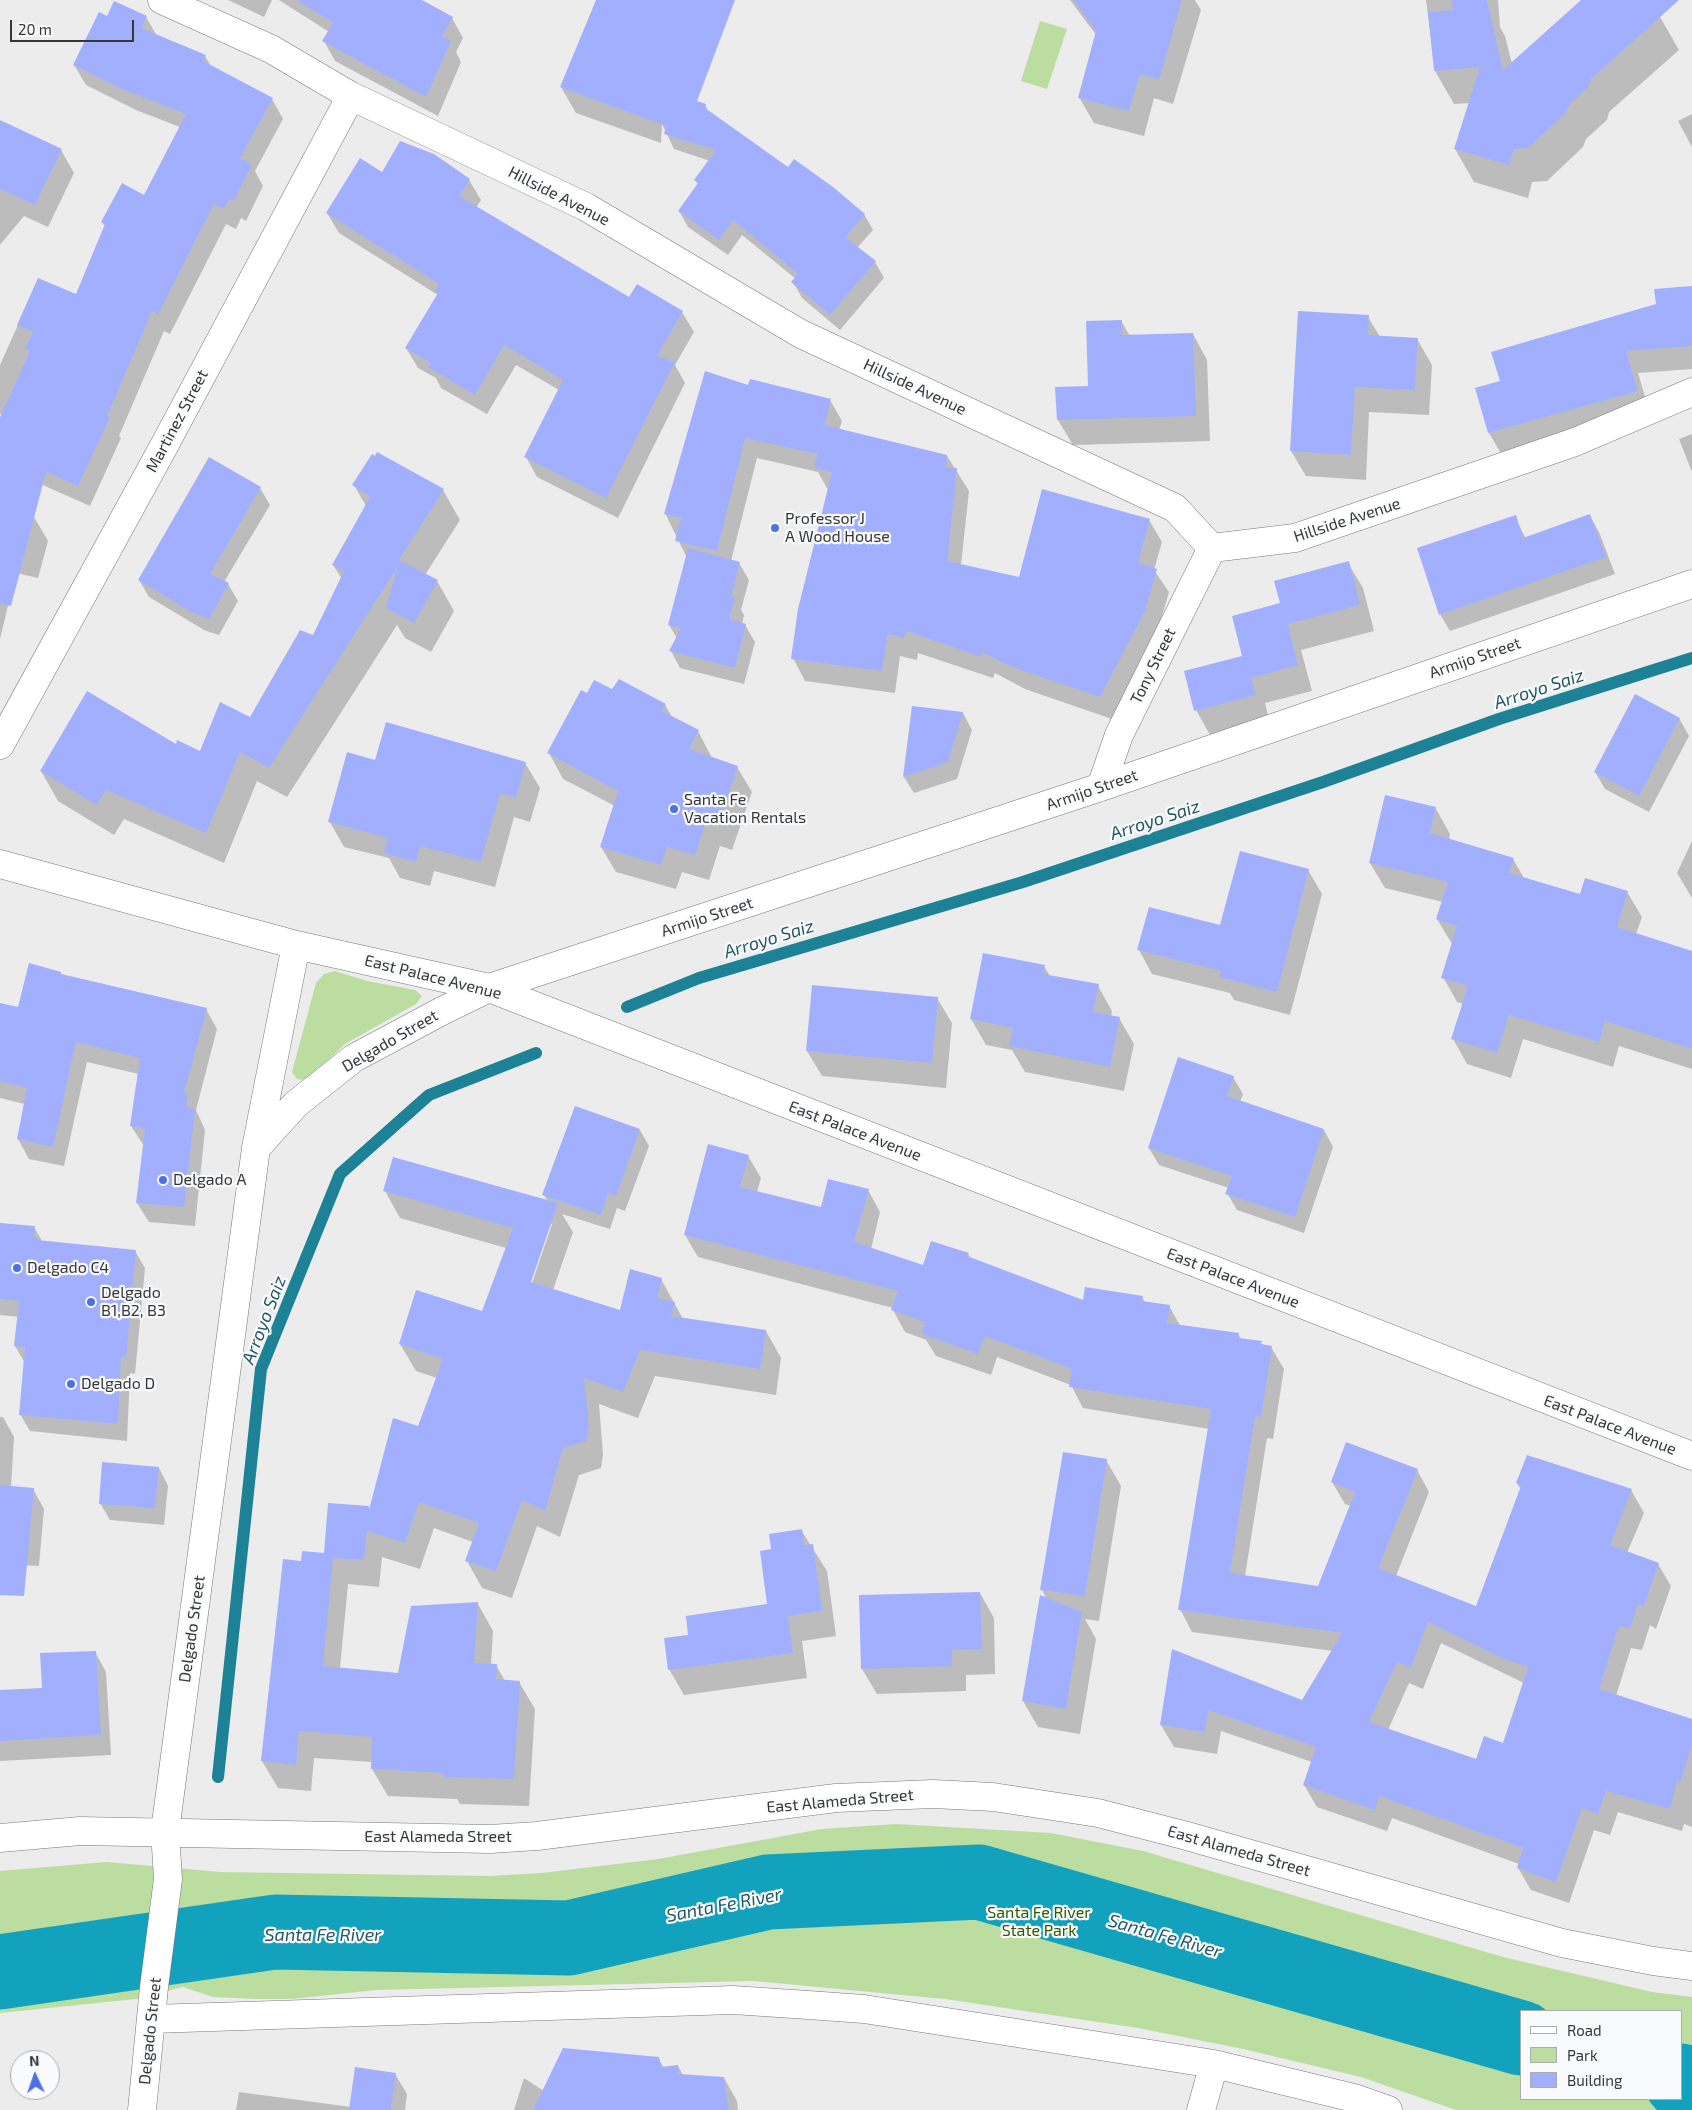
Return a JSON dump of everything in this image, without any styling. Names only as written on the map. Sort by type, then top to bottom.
[{"type":"street","name":"Hillside Avenue","points":[[162,0],[271,49],[351,96],[586,208],[801,334],[1175,508],[1212,548],[1294,538],[1575,442],[1692,392]]},
{"type":"street","name":"Martinez Street","points":[[0,745],[164,446],[351,96]]},
{"type":"street","name":"Tony Street","points":[[1101,787],[1119,735],[1212,548]]},
{"type":"street","name":"Armijo Street","points":[[489,988],[1101,787],[1692,584]]},
{"type":"street","name":"East Palace Avenue","points":[[0,864],[296,945],[489,988],[1692,1456]]},
{"type":"street","name":"Delgado Street","points":[[142,2110],[154,1987],[168,1879],[165,1831],[256,1148],[296,945]]},
{"type":"street","name":"Delgado Street","points":[[256,1148],[296,1104],[354,1058],[489,988]]},
{"type":"street","name":"East Alameda Street","points":[[0,1838],[80,1831],[165,1831],[241,1835],[490,1839],[537,1836],[836,1798],[933,1794],[993,1797],[1098,1813],[1187,1836],[1562,1942],[1653,1961],[1692,1966]]},
{"type":"street","points":[[152,2018],[733,2000],[864,2010],[1214,2064],[1354,2098],[1388,2110]]},
{"type":"street","points":[[1201,2110],[1214,2064]]},
{"type":"green space","points":[[1040,21],[1067,29],[1047,89],[1021,81]]},
{"type":"green space","points":[[335,971],[367,981],[415,990],[422,996],[416,1004],[345,1044],[307,1080],[297,1079],[292,1072],[316,983],[324,974]]},
{"type":"green space","name":"Santa Fe River State Park","points":[[896,1824],[1051,1833],[1143,1851],[1503,1957],[1652,1992],[1692,1997],[1692,2110],[1456,2110],[1361,2077],[1243,2049],[1138,2028],[945,1999],[754,1981],[376,1990],[292,1999],[213,1997],[183,1987],[136,1999],[0,2013],[0,1871],[107,1862],[220,1872],[489,1876],[542,1873],[658,1859],[822,1829]]},
{"type":"building","points":[[297,0],[422,0],[453,17],[442,36],[451,41],[426,97],[322,41],[333,23]]},
{"type":"building","points":[[596,0],[735,0],[697,101],[706,104],[705,108],[788,167],[794,159],[833,187],[865,214],[845,237],[876,261],[830,315],[791,282],[798,274],[733,220],[719,240],[678,211],[698,183],[694,180],[716,150],[664,134],[666,126],[560,87]]},
{"type":"building","points":[[1074,0],[1182,0],[1159,80],[1140,74],[1129,111],[1078,98],[1096,31]]},
{"type":"building","points":[[1452,0],[1487,0],[1503,70],[1581,0],[1679,0],[1591,79],[1588,87],[1568,106],[1565,114],[1528,148],[1514,149],[1509,165],[1454,149],[1480,67],[1434,71],[1428,12],[1453,10]]},
{"type":"building","points":[[114,1],[147,16],[141,28],[206,55],[203,61],[273,98],[240,158],[252,164],[234,201],[229,199],[224,209],[214,204],[158,314],[152,311],[107,416],[110,417],[78,486],[46,472],[11,606],[0,604],[0,417],[30,351],[25,349],[33,332],[17,325],[38,278],[76,294],[105,224],[101,222],[122,183],[144,195],[186,114],[124,90],[73,65],[99,12],[107,16]]},
{"type":"building","points":[[0,120],[62,149],[35,205],[0,189]]},
{"type":"building","points":[[400,141],[434,154],[470,179],[459,196],[629,297],[637,284],[683,311],[657,356],[675,362],[606,498],[524,457],[563,380],[504,345],[475,395],[428,367],[431,363],[405,348],[438,293],[435,291],[439,284],[326,213],[360,158],[382,172]]},
{"type":"building","points":[[1692,286],[1692,346],[1626,351],[1638,391],[1488,433],[1475,388],[1500,381],[1491,352],[1656,304],[1654,289]]},
{"type":"building","points":[[1298,311],[1369,315],[1368,335],[1418,338],[1415,390],[1355,387],[1351,455],[1290,451]]},
{"type":"building","points":[[1122,320],[1122,335],[1193,333],[1196,416],[1057,420],[1055,387],[1088,386],[1086,321]]},
{"type":"building","points":[[705,371],[748,385],[750,379],[831,399],[817,454],[745,438],[717,551],[675,541],[681,518],[664,514]]},
{"type":"building","points":[[824,425],[947,455],[946,467],[957,468],[947,561],[1019,577],[1042,489],[1150,519],[1138,563],[1157,569],[1145,611],[1100,697],[1012,667],[982,652],[981,657],[906,631],[904,638],[888,634],[882,671],[791,659],[798,609],[832,472],[814,468]]},
{"type":"building","points":[[377,452],[444,489],[399,560],[438,580],[414,623],[386,608],[397,568],[269,768],[240,752],[206,833],[106,790],[97,805],[40,771],[87,691],[176,744],[177,740],[200,751],[220,702],[250,717],[300,630],[313,635],[344,571],[332,565],[370,497],[352,485],[372,454],[375,456]]},
{"type":"building","points":[[209,457],[261,487],[210,574],[229,583],[209,619],[193,613],[138,580]]},
{"type":"building","points":[[1590,514],[1606,557],[1439,615],[1417,548],[1516,515],[1523,538]]},
{"type":"building","points":[[688,548],[740,562],[731,596],[735,597],[729,619],[746,624],[735,668],[669,651],[681,628],[668,625]]},
{"type":"building","points":[[1349,561],[1360,605],[1288,624],[1298,665],[1251,678],[1256,695],[1194,711],[1184,671],[1242,656],[1232,616],[1280,603],[1274,581]]},
{"type":"building","points":[[619,679],[666,704],[662,711],[699,730],[689,749],[738,766],[718,825],[706,821],[695,855],[667,847],[661,865],[600,847],[618,791],[547,753],[581,690],[587,693],[594,680],[612,689]]},
{"type":"building","points":[[1635,694],[1680,718],[1639,796],[1594,772]]},
{"type":"building","points":[[912,706],[963,712],[948,762],[903,777]]},
{"type":"building","points":[[386,722],[526,762],[516,798],[500,793],[481,862],[420,846],[416,862],[384,853],[388,838],[328,822],[347,752],[375,760]]},
{"type":"building","points":[[1385,795],[1436,807],[1430,833],[1514,858],[1509,873],[1580,894],[1585,878],[1628,891],[1617,927],[1692,951],[1692,1049],[1605,1021],[1599,1042],[1509,1015],[1497,1053],[1451,1039],[1468,986],[1441,978],[1457,926],[1436,919],[1448,882],[1369,863]]},
{"type":"building","points":[[1240,851],[1309,869],[1277,992],[1219,977],[1221,971],[1137,950],[1149,907],[1220,925]]},
{"type":"building","points":[[983,953],[1045,965],[1043,974],[1099,984],[1093,1012],[1120,1017],[1110,1067],[1009,1046],[1013,1028],[970,1019]]},
{"type":"building","points":[[29,963],[61,972],[61,974],[207,1008],[184,1093],[188,1094],[186,1107],[195,1109],[184,1207],[136,1203],[145,1129],[130,1126],[140,1058],[76,1042],[53,1147],[17,1139],[27,1088],[0,1081],[0,1003],[18,1007]]},
{"type":"building","points":[[812,985],[938,997],[932,1063],[806,1051]]},
{"type":"building","points":[[1178,1057],[1234,1076],[1227,1096],[1324,1129],[1295,1217],[1225,1194],[1232,1176],[1148,1148]]},
{"type":"building","points":[[575,1106],[640,1129],[616,1196],[608,1193],[601,1215],[542,1195]]},
{"type":"building","points":[[708,1144],[749,1155],[740,1187],[821,1207],[828,1179],[869,1189],[854,1242],[923,1265],[931,1241],[969,1253],[967,1256],[1083,1300],[1085,1287],[1143,1296],[1142,1301],[1170,1305],[1167,1323],[1239,1333],[1239,1338],[1262,1341],[1261,1344],[1272,1346],[1261,1417],[1255,1416],[1230,1573],[1318,1586],[1355,1492],[1331,1482],[1346,1442],[1418,1469],[1378,1568],[1476,1606],[1521,1486],[1516,1483],[1527,1455],[1632,1489],[1610,1545],[1659,1563],[1643,1607],[1638,1604],[1630,1628],[1619,1626],[1599,1689],[1692,1719],[1692,1746],[1680,1782],[1677,1781],[1670,1809],[1606,1791],[1598,1814],[1582,1808],[1556,1882],[1517,1868],[1523,1848],[1379,1796],[1375,1810],[1303,1785],[1316,1747],[1208,1710],[1205,1732],[1160,1725],[1172,1649],[1302,1700],[1342,1633],[1178,1610],[1211,1409],[1069,1387],[1072,1369],[985,1336],[978,1354],[922,1334],[925,1322],[891,1310],[898,1291],[684,1235]],"holes":[[[1428,1622],[1504,1659],[1528,1667],[1503,1743],[1484,1736],[1476,1759],[1369,1722],[1397,1662],[1411,1667]]]},
{"type":"building","points":[[393,1157],[558,1203],[531,1282],[620,1310],[630,1269],[662,1278],[657,1298],[675,1302],[671,1316],[766,1330],[760,1369],[640,1350],[623,1392],[584,1378],[589,1426],[586,1441],[563,1448],[545,1511],[522,1500],[496,1571],[465,1561],[479,1523],[419,1502],[405,1543],[367,1531],[364,1560],[333,1558],[323,1666],[398,1673],[411,1606],[478,1602],[474,1663],[497,1664],[496,1679],[520,1681],[514,1779],[443,1777],[443,1773],[371,1769],[372,1737],[299,1731],[296,1765],[261,1761],[283,1559],[301,1561],[302,1551],[324,1553],[328,1503],[369,1506],[369,1510],[393,1418],[418,1426],[443,1359],[399,1344],[416,1290],[482,1311],[513,1228],[383,1191]]},
{"type":"building","points":[[0,1223],[35,1226],[34,1237],[37,1237],[37,1240],[136,1250],[126,1357],[121,1357],[118,1424],[19,1415],[25,1347],[14,1346],[19,1301],[0,1299]]},
{"type":"building","points":[[1063,1452],[1107,1459],[1085,1596],[1040,1590]]},
{"type":"building","points":[[102,1462],[159,1467],[155,1508],[99,1504]]},
{"type":"building","points":[[0,1485],[34,1488],[24,1596],[0,1595]]},
{"type":"building","points":[[802,1529],[804,1545],[813,1544],[822,1611],[788,1616],[793,1653],[668,1670],[664,1638],[688,1635],[686,1616],[767,1604],[760,1551],[771,1549],[769,1534]]},
{"type":"building","points":[[980,1592],[982,1649],[952,1650],[952,1666],[861,1669],[859,1595]]},
{"type":"building","points":[[1040,1595],[1082,1612],[1066,1709],[1022,1701]]},
{"type":"building","points":[[96,1651],[101,1735],[0,1741],[0,1690],[42,1688],[40,1653]]},
{"type":"building","points":[[563,2048],[659,2057],[661,2067],[678,2065],[679,2074],[724,2077],[729,2110],[533,2110]]},
{"type":"building","points":[[355,2067],[396,2073],[391,2110],[349,2110]]},
{"type":"waterway","name":"Arroyo Saiz","points":[[627,1007],[699,978],[1023,882],[1323,782],[1499,719],[1692,658]]},
{"type":"waterway","name":"Arroyo Saiz","points":[[218,1777],[261,1369],[340,1174],[429,1095],[536,1053]]},
{"type":"waterway","name":"Santa Fe River","points":[[0,1972],[275,1932],[569,1938],[768,1892],[979,1882],[1520,2038]]},
{"type":"waterway","name":"Santa Fe River","points":[[1682,2081],[1692,2085]]},
{"type":"place","name":"Professor J A Wood House","points":[[775,528]]},
{"type":"place","name":"Santa Fe Vacation Rentals","points":[[674,809]]},
{"type":"place","name":"Delgado A","points":[[163,1180]]},
{"type":"place","name":"Delgado C4","points":[[17,1268]]},
{"type":"place","name":"Delgado B1,B2, B3","points":[[91,1302]]},
{"type":"place","name":"Delgado D","points":[[71,1384]]}]
